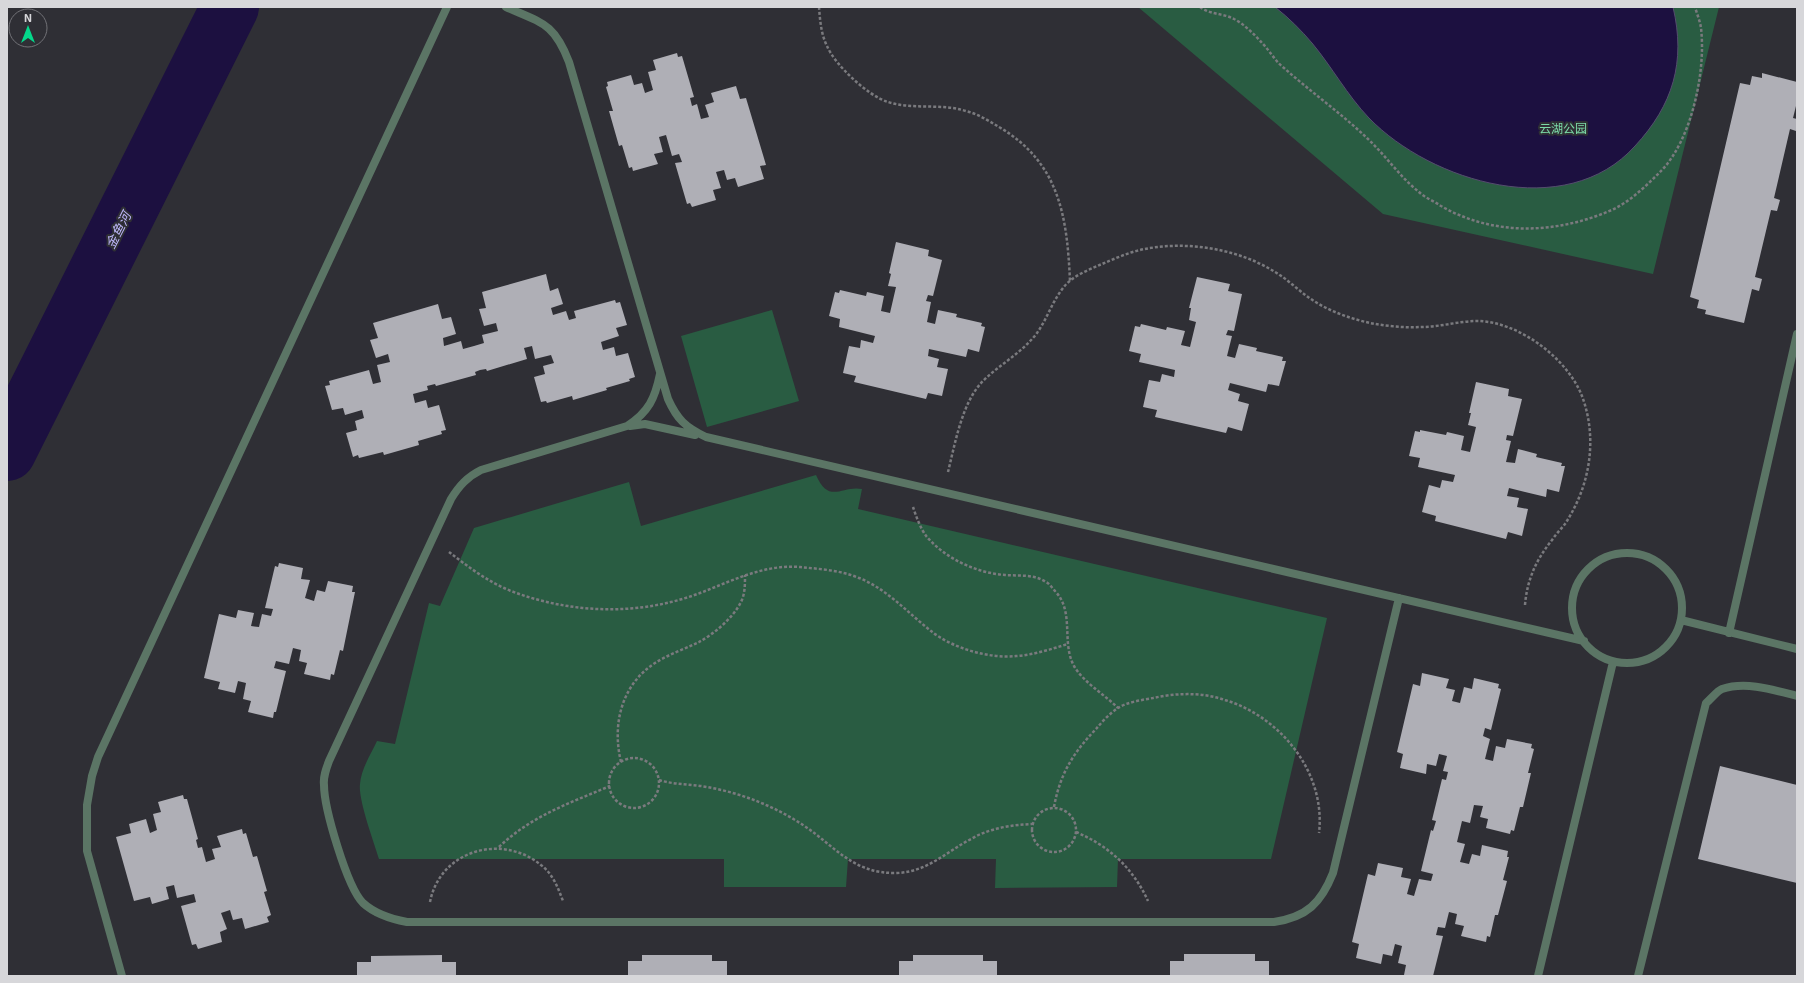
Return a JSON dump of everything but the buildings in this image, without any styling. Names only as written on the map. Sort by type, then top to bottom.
[{"type":"lane","points":[[122,976],[87,851],[86,805],[92,776],[98,757],[447,7]]},
{"type":"lane","points":[[506,7],[538,21],[549,28],[558,37],[564,48],[668,398],[674,414],[692,431],[706,437]]},
{"type":"lane","points":[[1729,633],[1797,334]]},
{"type":"lane","points":[[627,426],[638,419],[647,410],[658,387],[660,374]]},
{"type":"lane","points":[[1399,598],[1333,873],[1327,888],[1319,900],[1299,916],[1289,920],[1274,922],[407,922],[387,918],[369,908],[356,894],[348,876],[326,802],[324,784],[329,761],[432,539],[457,489],[471,474],[492,465],[627,426],[644,424],[706,437],[906,484],[943,492],[1584,641]]},
{"type":"lane","points":[[1622,554],[1639,555],[1655,561],[1668,572],[1678,587],[1682,603],[1681,620],[1674,637],[1663,650],[1648,659],[1630,664],[1613,662],[1597,655],[1584,641],[1575,629],[1571,612],[1573,595],[1579,579],[1590,566],[1606,557],[1622,554]]},
{"type":"lane","points":[[1681,620],[1797,649]]},
{"type":"lane","points":[[1538,976],[1613,662]]},
{"type":"lane","points":[[1638,976],[1706,703],[1721,689],[1741,686],[1766,688],[1797,696]]},
{"type":"path","points":[[819,7],[820,22],[827,46],[842,66],[864,90],[888,102],[912,106],[941,106],[967,111],[1016,136],[1039,161],[1053,184],[1062,210],[1068,240],[1070,282]]},
{"type":"path","points":[[1200,7],[1207,12],[1234,18],[1262,43],[1282,66],[1368,138],[1420,193],[1447,209],[1471,220],[1505,228],[1534,229],[1579,222],[1615,208],[1633,196],[1668,163],[1681,144],[1697,95],[1702,44],[1701,26],[1695,7]]},
{"type":"path","points":[[943,492],[960,421],[980,383],[1022,350],[1038,332],[1063,288],[1081,273],[1114,258],[1140,250],[1177,246],[1210,248],[1242,256],[1275,271],[1311,299],[1339,314],[1369,323],[1422,327],[1479,321],[1503,327],[1526,335],[1551,353],[1570,372],[1581,394],[1588,417],[1592,442],[1589,469],[1579,496],[1565,524],[1538,558],[1529,579],[1525,603],[1526,628]]},
{"type":"path","points":[[906,484],[915,512],[926,536],[945,553],[976,570],[1004,575],[1027,575],[1047,582],[1062,597],[1067,614],[1068,644],[1074,665],[1084,679],[1118,708]]},
{"type":"path","points":[[432,539],[470,568],[510,590],[553,603],[592,609],[627,609],[666,604],[700,593],[732,579],[760,571],[791,566],[829,570],[859,578],[883,590],[933,633],[962,648],[989,655],[1016,656],[1068,644]]},
{"type":"path","points":[[621,762],[616,735],[618,717],[624,699],[637,679],[654,663],[678,650],[700,642],[716,630],[741,602],[745,588],[745,576]]},
{"type":"path","points":[[1054,808],[1057,791],[1065,770],[1078,748],[1118,708],[1144,700],[1174,694],[1196,695],[1225,700],[1249,710],[1273,726],[1294,748],[1308,771],[1317,796],[1320,826],[1318,841]]},
{"type":"path","points":[[637,758],[645,760],[652,765],[657,772],[659,780],[659,788],[652,801],[638,808],[622,805],[612,794],[610,786],[612,772],[621,762],[637,758]]},
{"type":"path","points":[[659,780],[730,791],[770,806],[808,829],[848,860],[870,870],[886,873],[898,873],[921,869],[942,858],[957,846],[987,832],[1004,827],[1032,824]]},
{"type":"path","points":[[499,848],[510,836],[527,824],[573,800],[610,786]]},
{"type":"path","points":[[1054,808],[1068,812],[1076,825],[1076,832],[1074,840],[1070,845],[1057,852],[1049,852],[1042,850],[1032,838],[1032,824],[1035,817],[1040,812],[1054,808]]},
{"type":"path","points":[[1076,832],[1093,840],[1119,858],[1143,889],[1155,922]]},
{"type":"path","points":[[428,922],[432,892],[442,874],[458,859],[477,850],[499,848],[522,852],[542,865],[557,884],[567,922]]},
{"type":"green space","name":"云湖公园","points":[[1138,7],[1719,7],[1653,274],[1383,214]]},
{"type":"green space","points":[[772,310],[799,401],[707,427],[681,336]]},
{"type":"green space","points":[[816,475],[821,484],[831,492],[855,488],[862,489],[858,509],[1327,618],[1271,859],[1118,859],[1117,887],[995,888],[996,859],[848,859],[846,887],[724,887],[724,859],[379,859],[361,800],[360,784],[362,773],[377,741],[395,744],[429,603],[440,606],[474,528],[629,482],[641,526]]},
{"type":"shaded area","points":[[1275,7],[1673,7],[1677,27],[1677,64],[1667,99],[1659,115],[1635,146],[1606,170],[1573,183],[1537,188],[1499,185],[1462,175],[1427,160],[1395,141],[1369,118],[1312,43],[1295,24]]},
{"type":"waterway","name":"金鱼河","points":[[7,452],[230,7]]}]
